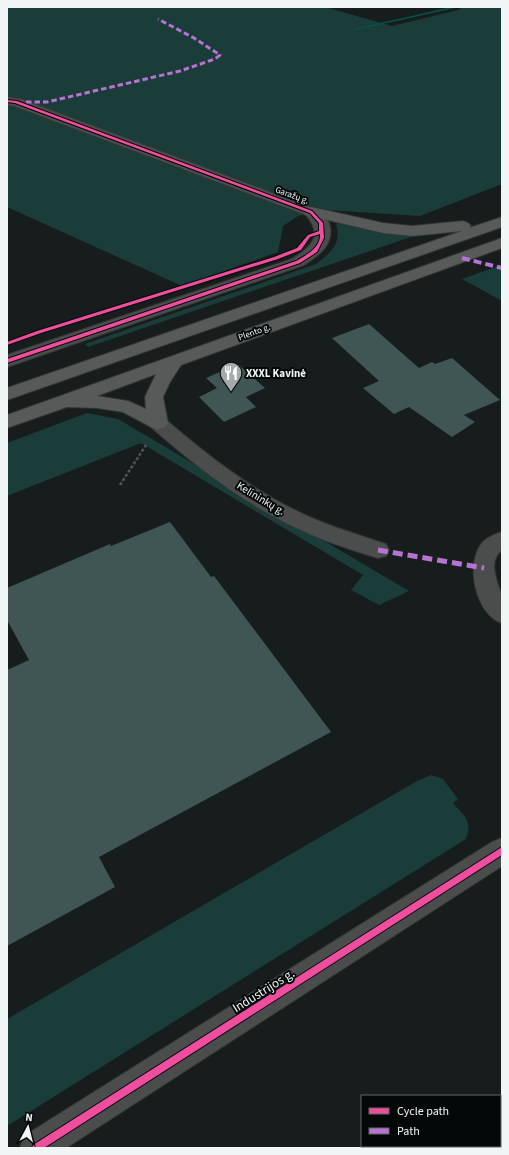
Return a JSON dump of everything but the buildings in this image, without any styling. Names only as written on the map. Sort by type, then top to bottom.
[{"type":"highway","points":[[312,212],[383,228],[412,231],[502,221]]},
{"type":"highway","points":[[7,394],[502,221]]},
{"type":"highway","name":"Plento g.","points":[[7,422],[502,243]]},
{"type":"highway","points":[[159,424],[154,397],[161,382],[176,360]]},
{"type":"highway","points":[[59,402],[97,402],[128,407],[159,424]]},
{"type":"street","name":"Garažų g.","points":[[7,101],[16,102],[312,212],[321,223],[322,238],[315,251],[298,262],[7,361]]},
{"type":"street","name":"Kelininkų g.","points":[[159,424],[192,453],[274,508],[320,530],[378,550]]},
{"type":"street","points":[[496,544],[484,560],[484,574],[487,592],[502,614]]},
{"type":"street","name":"Industrijos g.","points":[[36,1148],[502,851]]},
{"type":"path","points":[[120,485],[159,424]]},
{"type":"shaded area","points":[[7,7],[325,7],[392,26],[458,10],[463,7],[502,7],[502,184],[420,216],[327,210],[298,216],[283,226],[278,252],[182,286],[7,207]]},
{"type":"shaded area","points":[[341,222],[377,232],[414,236],[88,347],[85,344],[316,264],[334,247],[338,237],[336,224]]},
{"type":"shaded area","points":[[502,265],[502,301],[462,279]]},
{"type":"shaded area","points":[[87,413],[118,419],[409,591],[379,605],[351,590],[363,575],[141,443],[7,496],[7,443]]},
{"type":"shaded area","points":[[431,775],[443,779],[458,799],[453,803],[464,815],[468,823],[468,833],[466,839],[7,1126],[7,1019],[417,781]]},
{"type":"waterway","points":[[356,29],[457,7]]},
{"type":"marked path","points":[[26,102],[47,102],[180,71],[215,59],[220,55],[194,38],[158,19]]},
{"type":"marked path","points":[[462,258],[502,268]]},
{"type":"marked path","points":[[378,550],[484,568]]},
{"type":"cycle path","points":[[7,101],[16,102],[311,212],[321,223],[322,238],[315,251],[298,262],[7,361]]},
{"type":"cycle path","points":[[7,344],[39,332],[276,258],[299,249],[309,236],[322,232]]},
{"type":"cycle path","points":[[36,1148],[502,851]]},
{"type":"place","name":"XXXL Kavinė","points":[[231,392]]}]
